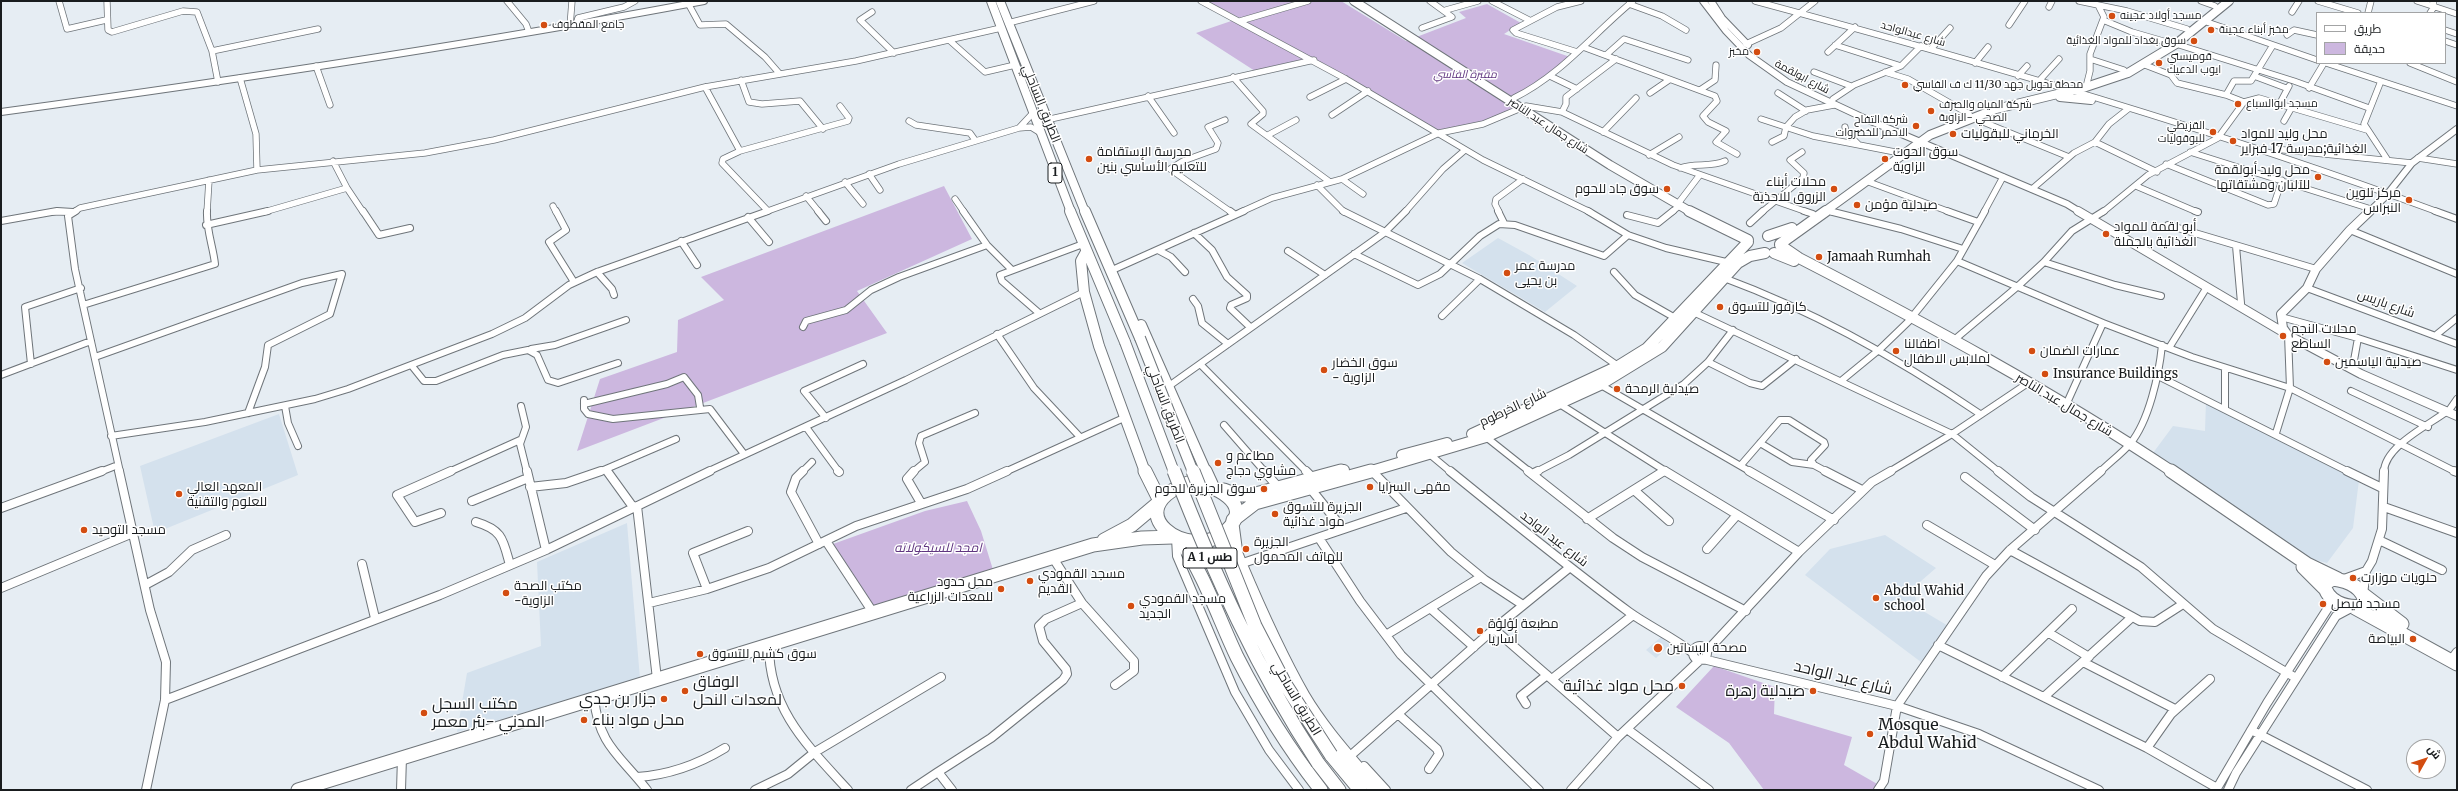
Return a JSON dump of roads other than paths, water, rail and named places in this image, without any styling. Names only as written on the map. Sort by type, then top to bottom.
[{"type":"main road","name":"الطريق الساحلي","points":[[990,1],[1005,25],[1140,338],[1255,626],[1285,684],[1331,755],[1360,790]]},
{"type":"main road","name":"الطريق الساحلي","points":[[1000,1],[1015,65],[1039,132],[1084,248],[1125,342],[1195,521],[1240,630],[1279,706],[1318,763],[1339,790]]},
{"type":"main road","name":"شارع جمال عبد الناصر","points":[[1354,1],[1680,204],[1750,239]]},
{"type":"main road","name":"شارع جمال عبد الناصر","points":[[1361,1],[1514,98],[1523,107]]},
{"type":"main road","points":[[1918,139],[1866,182],[1775,249],[1753,249],[1750,239],[1786,231],[1813,214],[1895,152],[1918,139],[1970,116],[2128,73],[2145,65],[2228,1]]},
{"type":"main road","points":[[2086,85],[2140,63],[2173,43],[2187,29],[2218,4]]},
{"type":"main road","points":[[2086,85],[2084,92],[2093,100]]},
{"type":"main road","points":[[1970,116],[2048,97],[2063,90]]},
{"type":"main road","points":[[2048,97],[2093,100]]},
{"type":"main road","points":[[1768,236],[1775,249]]},
{"type":"main road","name":"شارع الخرطوم","points":[[1224,490],[1245,496],[1372,471],[1427,452],[1482,430],[1596,382],[1651,356],[1668,341],[1689,310],[1726,262],[1750,239]]},
{"type":"main road","points":[[1084,248],[1081,261],[1084,292],[1099,346],[1145,472],[1158,502],[1156,519],[1166,532],[1177,538],[1200,569],[1237,656],[1260,701],[1298,761],[1321,790]]},
{"type":"main road","name":"شارع جمال عبد الناصر","points":[[1775,249],[1797,262],[1954,340],[2127,446],[2307,564],[2353,585],[2364,594]]},
{"type":"main road","name":"شارع الخرطوم","points":[[1233,522],[1255,503],[1311,483],[1486,437],[1558,403],[1596,382],[1647,348],[1677,318],[1689,310],[1746,258],[1775,249]]},
{"type":"main road","points":[[1122,296],[1143,327],[1211,484]]},
{"type":"main road","name":"شارع جمال عبد الناصر","points":[[1910,319],[2024,384],[2066,405],[2302,566],[2327,593],[2342,605],[2353,608]]},
{"type":"main road","points":[[298,790],[594,698],[874,614],[1093,545],[1132,525],[1158,502],[1172,487],[1181,484],[1201,482],[1211,484],[1224,490],[1234,504],[1233,522],[1236,554],[1292,675],[1319,718],[1351,755],[1376,790]]},
{"type":"main road","points":[[1093,545],[1142,538],[1177,538],[1195,542],[1210,539],[1226,530],[1233,522]]},
{"type":"main road","points":[[2327,593],[2325,582],[2340,580]]},
{"type":"main road","points":[[2353,608],[2365,603],[2364,594]]},
{"type":"main road","points":[[2364,594],[2393,619],[2456,657]]},
{"type":"main road","points":[[2353,608],[2456,657]]},
{"type":"street","points":[[59,1],[67,29],[106,20]]},
{"type":"street","points":[[107,1],[106,20],[108,30],[115,32],[174,13],[195,11],[201,19],[201,24],[212,51],[218,82]]},
{"type":"street","points":[[507,1],[526,24],[529,32]]},
{"type":"street","points":[[572,1],[573,25]]},
{"type":"street","points":[[573,25],[578,18],[624,7],[635,1]]},
{"type":"street","points":[[1,112],[218,82],[573,25],[689,5],[704,1]]},
{"type":"street","points":[[1078,1],[1084,4]]},
{"type":"street","points":[[1,222],[58,212],[72,212],[257,170],[334,161],[425,153],[494,140],[705,87],[894,53],[949,40],[1094,1]]},
{"type":"street","points":[[1201,1],[1314,60],[1439,133],[1465,150],[1580,206],[1628,235],[1666,248],[1726,262]]},
{"type":"street","points":[[1240,21],[1308,1]]},
{"type":"street","points":[[1422,28],[1452,17],[1446,10],[1430,1]]},
{"type":"street","points":[[1446,10],[1478,1]]},
{"type":"street","points":[[1492,1],[1529,20]]},
{"type":"street","points":[[1577,52],[1513,31],[1529,20],[1564,3],[1581,1]]},
{"type":"street","name":"شارع ابولقمة","points":[[1703,1],[1726,31],[1766,69],[1787,82],[1918,139]]},
{"type":"street","name":"شارع ابولقمة","points":[[1712,1],[1722,18],[1746,44],[1775,70],[1834,102]]},
{"type":"street","name":"شارع عبدالواحد","points":[[1756,1],[1801,12],[1921,46],[2093,100],[2219,137]]},
{"type":"street","points":[[1746,44],[1781,28],[1815,1]]},
{"type":"street","points":[[2009,25],[2025,1]]},
{"type":"street","points":[[2049,7],[2052,1]]},
{"type":"street","points":[[2079,1],[2099,7],[2128,11],[2187,29]]},
{"type":"street","points":[[2201,1],[2218,4]]},
{"type":"street","points":[[2292,12],[2299,1]]},
{"type":"street","points":[[2318,1],[2355,12]]},
{"type":"street","points":[[2368,12],[2371,1]]},
{"type":"street","points":[[2416,1],[2433,4],[2457,14]]},
{"type":"street","points":[[1514,98],[1531,91],[1550,76],[1631,3],[1662,16],[1686,30]]},
{"type":"street","points":[[689,5],[700,25],[704,27],[726,24],[765,57],[778,73]]},
{"type":"street","points":[[2086,85],[2090,71],[2090,59],[2098,28],[2103,20],[2104,14],[2099,7]]},
{"type":"street","points":[[872,12],[860,20],[894,53]]},
{"type":"street","points":[[2103,20],[2132,32],[2259,69],[2369,108]]},
{"type":"street","points":[[2204,21],[2316,60]]},
{"type":"street","points":[[1828,52],[1855,27]]},
{"type":"street","points":[[1931,49],[1950,28]]},
{"type":"street","points":[[212,51],[318,29]]},
{"type":"street","points":[[2287,35],[2294,30],[2316,35]]},
{"type":"street","points":[[2446,30],[2457,34]]},
{"type":"street","points":[[1606,55],[1624,39],[1688,60]]},
{"type":"street","points":[[949,40],[985,72],[1015,65]]},
{"type":"street","points":[[2446,41],[2457,45]]},
{"type":"street","points":[[1835,45],[1901,66]]},
{"type":"street","points":[[2226,95],[2234,81],[2250,82],[2273,45]]},
{"type":"street","points":[[1772,142],[1784,136],[1785,128],[1793,119],[1806,111],[1834,102],[1851,86],[1901,66],[1908,61],[1921,46]]},
{"type":"street","points":[[1583,47],[1669,80],[1700,90],[1717,99],[1703,116],[1708,122],[1726,131],[1716,142],[1737,154]]},
{"type":"street","points":[[1975,63],[1988,47]]},
{"type":"street","points":[[1562,112],[1566,104],[1566,97],[1616,59]]},
{"type":"street","points":[[2038,82],[2059,59]]},
{"type":"street","points":[[2090,59],[2124,70]]},
{"type":"street","points":[[1046,120],[1314,60]]},
{"type":"street","points":[[2309,88],[2324,64]]},
{"type":"street","points":[[2328,64],[2457,106]]},
{"type":"street","points":[[2418,64],[2457,82]]},
{"type":"street","points":[[1700,90],[1716,80],[1716,65]]},
{"type":"street","points":[[2145,65],[2171,75],[2178,83],[2226,95],[2244,102],[2258,98],[2280,103],[2367,130]]},
{"type":"street","points":[[316,66],[330,105]]},
{"type":"street","points":[[2018,76],[2027,66]]},
{"type":"street","points":[[1814,72],[1851,86]]},
{"type":"street","points":[[1885,72],[1918,84],[1923,89],[1970,116],[2069,157]]},
{"type":"street","points":[[1550,76],[1576,89]]},
{"type":"street","points":[[2254,76],[2286,88]]},
{"type":"street","points":[[1233,77],[1263,111],[1263,114],[1251,124],[1268,135],[1311,171],[1330,182]]},
{"type":"street","points":[[240,78],[256,124],[259,150],[257,170]]},
{"type":"street","points":[[1310,97],[1346,79]]},
{"type":"street","points":[[741,80],[749,102],[754,104],[800,101],[823,129]]},
{"type":"street","points":[[1650,93],[1669,80]]},
{"type":"street","points":[[2280,103],[2286,88],[2294,81]]},
{"type":"street","points":[[2381,81],[2364,123],[2367,130],[2387,159]]},
{"type":"street","points":[[705,87],[740,151]]},
{"type":"street","points":[[1332,115],[1368,91]]},
{"type":"street","points":[[1778,93],[1806,111]]},
{"type":"street","points":[[1148,96],[1174,133]]},
{"type":"street","points":[[1603,132],[1636,98]]},
{"type":"street","points":[[1954,340],[2017,287],[2044,262],[2072,231],[2094,217],[2136,186],[2148,175],[2157,172],[2166,164],[2219,137],[2244,102]]},
{"type":"street","points":[[767,210],[722,164],[723,158],[740,151],[823,129],[850,120],[840,106]]},
{"type":"street","points":[[1110,271],[1234,214],[1286,193],[1342,179],[1439,133],[1483,124],[1523,107],[1562,112],[1649,155],[1699,176],[1813,214]]},
{"type":"street","points":[[2284,120],[2292,107]]},
{"type":"street","points":[[2034,188],[2069,157],[2095,142],[2108,124],[2126,110]]},
{"type":"street","points":[[1019,128],[1026,123],[1033,113]]},
{"type":"street","points":[[1761,119],[1785,128],[1822,138],[1895,152]]},
{"type":"street","points":[[1225,120],[1208,127],[1218,143],[1216,149],[1183,161],[1170,169],[1179,177],[1216,199],[1234,214]]},
{"type":"street","points":[[1268,135],[1296,120]]},
{"type":"street","points":[[909,121],[916,125],[970,133],[975,140]]},
{"type":"street","points":[[1845,127],[1851,137],[1858,144]]},
{"type":"street","points":[[111,436],[248,413],[334,394],[412,366],[492,334],[525,318],[574,282],[597,272],[845,182],[975,140],[1019,128],[1031,128],[1039,132]]},
{"type":"street","points":[[2276,432],[2290,388],[2288,335],[2283,328],[2281,314],[2307,288],[2316,270],[2350,230],[2387,195],[2415,160],[2457,129]]},
{"type":"street","points":[[1649,155],[1678,137]]},
{"type":"street","points":[[2219,137],[2259,148],[2457,219]]},
{"type":"street","points":[[2219,137],[2300,163],[2457,223]]},
{"type":"street","points":[[1918,139],[2003,177],[2034,188]]},
{"type":"street","points":[[1918,139],[2034,188],[2094,217],[2283,328],[2353,366],[2451,411],[2457,416]]},
{"type":"street","points":[[2095,142],[2157,172]]},
{"type":"street","points":[[2259,148],[2457,164]]},
{"type":"street","points":[[1169,386],[1384,233],[1406,214],[1444,169],[1465,150]]},
{"type":"street","points":[[1750,223],[1774,200],[1803,178],[1804,173],[1790,160],[1802,152]]},
{"type":"street","points":[[2190,152],[2371,209]]},
{"type":"street","points":[[334,161],[347,188],[379,235],[386,235],[410,228]]},
{"type":"street","points":[[1680,168],[1693,163],[1714,167],[1725,161]]},
{"type":"street","points":[[2166,164],[2268,205],[2274,204],[2282,180]]},
{"type":"street","points":[[869,174],[880,190]]},
{"type":"street","points":[[1627,215],[1658,223],[1680,204],[1699,176]]},
{"type":"street","points":[[1841,381],[1880,349],[1910,319],[1957,261],[2003,177]]},
{"type":"street","points":[[1342,179],[1363,194]]},
{"type":"street","points":[[1504,223],[1495,204],[1496,199],[1523,179]]},
{"type":"street","points":[[83,305],[215,264],[213,246],[206,225],[209,180]]},
{"type":"street","points":[[845,182],[863,204]]},
{"type":"street","points":[[1866,182],[1978,222]]},
{"type":"street","points":[[1317,185],[1342,211],[1384,233],[1403,239],[1480,279],[1562,327],[1618,366]]},
{"type":"street","points":[[2136,186],[2198,212]]},
{"type":"street","points":[[206,225],[289,206],[347,188]]},
{"type":"street","points":[[806,196],[826,221]]},
{"type":"street","points":[[955,199],[987,245],[1012,269]]},
{"type":"street","points":[[553,206],[566,230],[549,242],[559,255],[574,282]]},
{"type":"street","points":[[1826,210],[1901,229],[1963,249]]},
{"type":"street","points":[[72,212],[68,216],[68,227],[81,288],[83,305],[145,585],[166,662],[165,700],[146,790]]},
{"type":"street","points":[[748,217],[769,242]]},
{"type":"street","points":[[2094,217],[2288,335],[2361,374],[2451,411]]},
{"type":"street","points":[[1354,254],[1418,285],[1452,264],[1493,227],[1504,223],[1515,225],[1604,256],[1628,235]]},
{"type":"street","points":[[2168,225],[2316,270]]},
{"type":"street","points":[[2350,230],[2457,274]]},
{"type":"street","points":[[1194,233],[1212,250],[1228,277],[1247,295],[1247,298],[1231,305],[1230,308],[1250,327]]},
{"type":"street","points":[[681,242],[697,264]]},
{"type":"street","points":[[803,327],[806,321],[852,307],[871,290],[899,277],[987,245]]},
{"type":"street","points":[[2236,246],[2241,303]]},
{"type":"street","points":[[1039,313],[1002,281],[1000,275],[1012,269],[1084,248]]},
{"type":"street","points":[[1158,250],[1171,258],[1185,272]]},
{"type":"street","points":[[1288,251],[1325,275]]},
{"type":"street","points":[[1957,261],[2103,323],[2165,347],[2225,368],[2290,388],[2400,445],[2457,472]]},
{"type":"street","points":[[2044,262],[2114,284],[2161,296]]},
{"type":"street","points":[[597,272],[612,289],[614,295]]},
{"type":"street","points":[[1614,272],[1635,295],[1677,318]]},
{"type":"street","points":[[95,357],[302,283],[342,274],[334,309],[330,314],[268,344],[266,367],[248,413]]},
{"type":"street","points":[[1724,278],[1774,295],[1805,309],[1880,349],[1980,414]]},
{"type":"street","points":[[1442,316],[1480,279]]},
{"type":"street","points":[[1878,790],[1884,781],[1897,706],[1995,565],[2010,550],[2055,513],[2127,446],[2143,420],[2158,376],[2165,347],[2207,287]]},
{"type":"street","points":[[31,364],[25,307],[38,301],[81,288]]},
{"type":"street","name":"شارع باريس","points":[[2307,288],[2457,344]]},
{"type":"street","points":[[165,700],[375,618],[440,595],[546,550],[744,454],[826,418],[1084,292]]},
{"type":"street","points":[[1193,299],[1198,306],[1202,323],[1228,344]]},
{"type":"street","points":[[1689,310],[1796,359],[1952,434],[2055,513],[2141,567],[2213,629],[2296,678]]},
{"type":"street","points":[[2281,317],[2358,338],[2457,370]]},
{"type":"street","points":[[2436,335],[2457,318]]},
{"type":"street","points":[[412,366],[424,381],[436,381],[513,351],[555,345],[626,320]]},
{"type":"street","points":[[2066,405],[2103,323]]},
{"type":"street","points":[[1532,474],[1645,409],[1684,384],[1708,362],[1734,330]]},
{"type":"street","points":[[997,334],[1034,388],[1080,437]]},
{"type":"street","points":[[2353,366],[2358,338]]},
{"type":"street","points":[[1,374],[91,341]]},
{"type":"street","points":[[531,349],[536,352],[548,380],[552,382],[565,381],[618,363]]},
{"type":"street","points":[[1708,362],[1750,383],[1762,386],[1796,359]]},
{"type":"street","points":[[826,418],[804,391],[863,364]]},
{"type":"street","points":[[1200,364],[1311,483],[1342,529]]},
{"type":"street","points":[[2225,368],[2225,408]]},
{"type":"street","points":[[2158,376],[2276,432],[2382,488]]},
{"type":"street","points":[[700,408],[698,395],[684,377],[667,384],[584,402],[584,408],[588,414],[607,419],[700,408],[710,409],[744,454]]},
{"type":"street","points":[[1596,382],[1645,409],[1834,520]]},
{"type":"street","points":[[1572,790],[1618,737],[1692,669],[1701,653],[1746,611],[1799,552],[1834,520],[1862,490],[1882,474],[1952,434],[2024,384]]},
{"type":"street","points":[[2350,391],[2428,426]]},
{"type":"street","points":[[2364,594],[2366,571],[2379,540],[2384,507],[2382,488],[2384,463],[2393,450],[2451,411],[2457,399]]},
{"type":"street","points":[[1558,403],[1603,433],[1799,552]]},
{"type":"street","points":[[285,406],[288,423],[298,446]]},
{"type":"street","points":[[521,406],[526,427],[520,440],[546,550]]},
{"type":"street","points":[[922,503],[906,479],[925,462],[918,441],[919,437],[924,433],[975,413]]},
{"type":"street","points":[[649,603],[707,589],[769,568],[856,526],[980,483],[1126,417]]},
{"type":"street","points":[[1741,465],[1780,420],[1789,420],[1824,442],[1825,445],[1811,460],[1814,465]]},
{"type":"street","points":[[1224,425],[1280,488]]},
{"type":"street","points":[[806,427],[839,472]]},
{"type":"street","points":[[1486,437],[1587,519],[1642,557],[1746,611]]},
{"type":"street","points":[[530,487],[566,483],[606,469],[676,439]]},
{"type":"street","points":[[441,513],[415,522],[397,494],[430,483],[490,451],[520,440]]},
{"type":"street","points":[[1760,443],[1791,462],[1801,466],[1814,465],[1862,490]]},
{"type":"street","name":"شارع عبد الواحد","points":[[1427,452],[1570,568],[1634,615],[1701,653],[1736,666],[1897,706],[1978,734],[2099,790]]},
{"type":"street","points":[[812,462],[796,478],[791,492],[822,542],[874,614]]},
{"type":"street","points":[[1,508],[118,464]]},
{"type":"street","points":[[606,469],[635,506],[649,603],[657,679]]},
{"type":"street","points":[[1587,519],[1665,470]]},
{"type":"street","points":[[1372,471],[1406,508],[1480,577],[1503,590],[1523,606]]},
{"type":"street","points":[[1965,477],[2035,530]]},
{"type":"street","points":[[472,501],[528,478]]},
{"type":"street","points":[[1634,490],[1668,521]]},
{"type":"street","points":[[2384,507],[2457,533]]},
{"type":"street","points":[[1240,564],[1406,508]]},
{"type":"street","points":[[1707,549],[1737,515]]},
{"type":"street","points":[[476,522],[496,529],[500,533],[510,565]]},
{"type":"street","points":[[1927,526],[1995,565]]},
{"type":"street","points":[[707,589],[693,553],[698,549],[748,531]]},
{"type":"street","points":[[1,588],[133,533]]},
{"type":"street","points":[[145,585],[169,572],[192,550],[226,535]]},
{"type":"street","points":[[1177,538],[1177,556],[1235,692],[1269,750],[1299,790]]},
{"type":"street","points":[[1318,538],[1360,601],[1386,635],[1431,684],[1539,790]]},
{"type":"street","points":[[2379,540],[2442,570]]},
{"type":"street","points":[[2010,550],[2131,618],[2155,622],[2184,604]]},
{"type":"street","points":[[1053,558],[1082,603],[1134,661],[1134,671],[1115,685]]},
{"type":"street","points":[[362,564],[375,618]]},
{"type":"street","points":[[1386,790],[1351,755],[1494,629],[1570,568]]},
{"type":"street","points":[[2340,580],[2366,571]]},
{"type":"street","points":[[1386,635],[1480,577]]},
{"type":"street","points":[[1938,646],[2045,696],[2147,748],[2216,789],[2286,672],[2328,608],[2327,593]]},
{"type":"street","points":[[911,790],[992,738],[1063,680],[1067,674],[1066,669],[1043,640],[1039,626],[1046,619],[1082,603]]},
{"type":"street","points":[[1430,608],[1474,647]]},
{"type":"street","points":[[2228,790],[2236,773],[2261,736],[2336,616],[2353,608]]},
{"type":"street","points":[[2002,677],[2072,609]]},
{"type":"street","points":[[1526,704],[1521,696],[1634,615]]},
{"type":"street","points":[[2045,696],[2131,618]]},
{"type":"street","points":[[1494,629],[1618,737]]},
{"type":"street","points":[[2049,633],[2086,659],[2175,709]]},
{"type":"street","points":[[769,646],[770,671],[776,692],[792,725],[848,790]]},
{"type":"street","points":[[755,790],[792,773],[805,764],[815,752],[912,696],[941,677]]},
{"type":"street","points":[[2147,748],[2161,726],[2175,709],[2196,693],[2210,679]]},
{"type":"street","points":[[594,698],[598,726],[602,735],[617,757],[638,777],[647,790]]},
{"type":"street","points":[[1398,714],[1437,749],[1439,754],[1429,768]]},
{"type":"street","points":[[1627,729],[1709,790]]},
{"type":"street","points":[[2252,730],[2366,790]]},
{"type":"street","points":[[638,777],[671,774],[687,770],[725,748]]},
{"type":"street","points":[[401,790],[402,757]]},
{"type":"street","points":[[938,772],[952,790]]},
{"type":"place","name":"مسجد أولاد عجينه","points":[[2112,16]]},
{"type":"place","name":"جامع المقطوف","points":[[544,25]]},
{"type":"place","name":"مخبز أبناء عجينة","points":[[2211,30]]},
{"type":"place","name":"سوق بغداد للمواد الغذائية","points":[[2194,41]]},
{"type":"place","name":"مخبز","points":[[1757,52]]},
{"type":"place","name":"قوميستي ايوب الدعيك","points":[[2159,63]]},
{"type":"place","name":"محطة تحويل جهد 11/30 ك ف الفاسي","points":[[1905,85]]},
{"type":"place","name":"مسجد ابوالسباع","points":[[2238,104]]},
{"type":"place","name":"شركة المياه والصرف الصحي -الزاوية","points":[[1931,111]]},
{"type":"place","name":"شركة التفاح الاحمر للخضروات","points":[[1916,126]]},
{"type":"place","name":"القزيطي للبوقوليات","points":[[2213,132]]},
{"type":"place","name":"الخرماني للبقوليات","points":[[1953,134]]},
{"type":"place","name":"محل وليد للمواد الغذائية;مدرسة 17 فبراير","points":[[2233,141]]},
{"type":"place","name":"مدرسة اﻹستقامة للتعليم اﻷساسي بنين","points":[[1089,159]]},
{"type":"place","name":"سوق الحوت الزاوية","points":[[1885,159]]},
{"type":"place","name":"محل وليد أبولقمة للآلبان ومشتقاتها","points":[[2318,177]]},
{"type":"place","name":"سوق جاد للحوم","points":[[1667,189]]},
{"type":"place","name":"محلات أبناء الزروق للاحذية","points":[[1834,189]]},
{"type":"place","name":"مركز تلوين النبراس","points":[[2409,200]]},
{"type":"place","name":"صيدلية مؤمن","points":[[1857,205]]},
{"type":"place","name":"أبو لقمة للمواد الغذائية بالجملة","points":[[2106,234]]},
{"type":"place","name":"Jamaah Rumhah","points":[[1819,257]]},
{"type":"place","name":"مدرسة عمر بن يحيى","points":[[1507,273]]},
{"type":"place","name":"كارفور للتسوق","points":[[1720,307]]},
{"type":"place","name":"محلات النجم الساطع","points":[[2283,336]]},
{"type":"place","name":"اطفالنا لملابس الاطفال","points":[[1896,351]]},
{"type":"place","name":"عمارات الضمان","points":[[2032,351]]},
{"type":"place","name":"صيدلية الياسمين","points":[[2327,362]]},
{"type":"place","name":"سوق الخضار - الزاوية","points":[[1324,370]]},
{"type":"place","name":"Insurance Buildings","points":[[2045,374]]},
{"type":"place","name":"صيدلية الرمحة","points":[[1617,389]]},
{"type":"place","name":"مطاعم و مشاوي دجاج","points":[[1218,463]]},
{"type":"place","name":"مقهى السرايا","points":[[1370,487]]},
{"type":"place","name":"سوق الجزيرة للحوم","points":[[1264,489]]},
{"type":"place","name":"المعهد العالي للعلوم والتقنية","points":[[179,494]]},
{"type":"place","name":"الجزيرة للتسوق مواد غذائية","points":[[1275,514]]},
{"type":"place","name":"مسجد التوحيد","points":[[84,530]]},
{"type":"place","name":"الجزيرة للهاتف المحمول","points":[[1246,549]]},
{"type":"place","name":"حلويات موزارت","points":[[2353,578]]},
{"type":"place","name":"مسجد القمودي القديم","points":[[1030,581]]},
{"type":"place","name":"محل حدود للمعدات الزراعية","points":[[1001,589]]},
{"type":"place","name":"مكتب الصحة -الزاوية","points":[[506,593]]},
{"type":"place","name":"Abdul Wahid school","points":[[1876,598]]},
{"type":"place","name":"مسجد فيصل","points":[[2323,604]]},
{"type":"place","name":"مسجد القمودي الجديد","points":[[1131,606]]},
{"type":"place","name":"مطبعة لؤلؤة أساريا","points":[[1480,631]]},
{"type":"place","name":"البياصة","points":[[2413,639]]},
{"type":"place","name":"مصحة البساتين","points":[[1658,648]]},
{"type":"place","name":"سوق كشيم للتسوق","points":[[700,654]]},
{"type":"place","name":"محل مواد غذائية","points":[[1682,686]]},
{"type":"place","name":"الوفاق لمعدات النحل","points":[[685,691]]},
{"type":"place","name":"صيدلية زهرة","points":[[1813,691]]},
{"type":"place","name":"جزار بن جدي","points":[[664,699]]},
{"type":"place","name":"مكتب السجل المدني -بئر معمر","points":[[424,713]]},
{"type":"place","name":"محل مواد بناء","points":[[584,720]]},
{"type":"place","name":"Mosque Abdul Wahid","points":[[1870,734]]},
{"type":"park label","name":"مقبرة الفاسي","points":[[1465,75]]},
{"type":"park label","name":"امجد للسيكولاته","points":[[938,548]]}]
